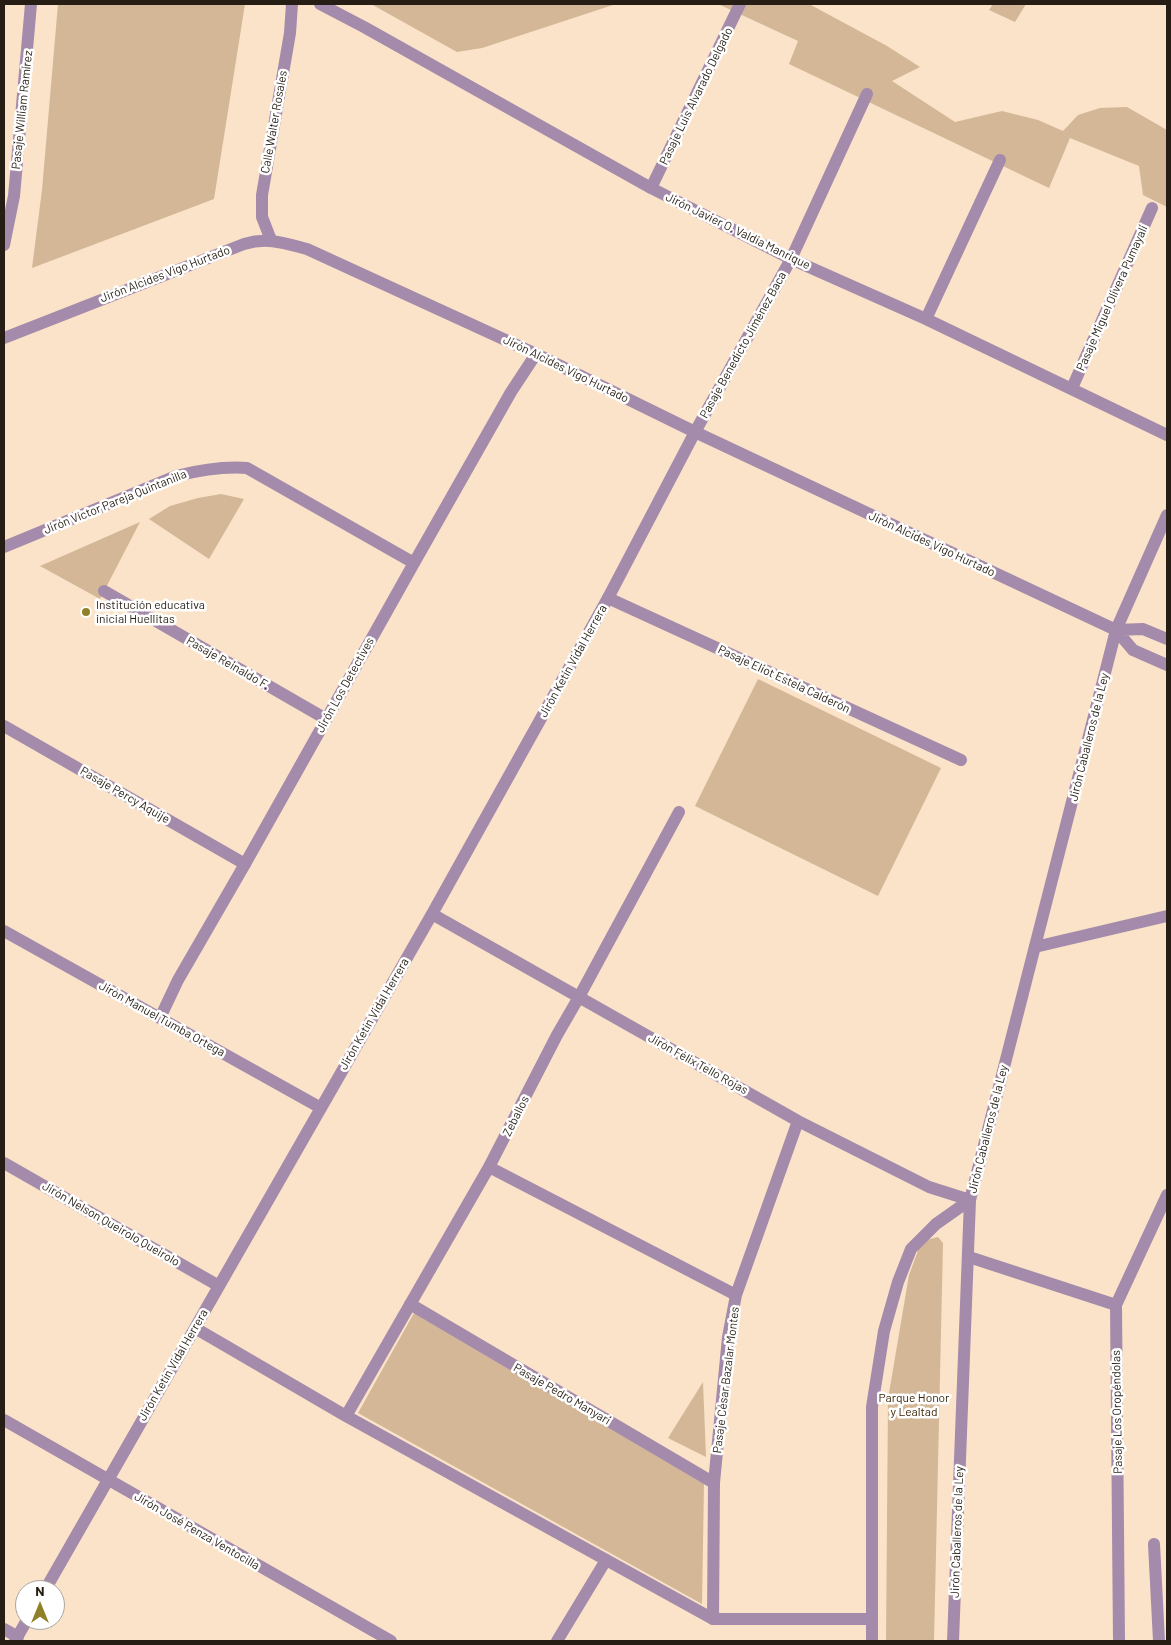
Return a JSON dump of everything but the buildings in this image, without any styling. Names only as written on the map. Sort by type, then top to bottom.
[{"type":"street","name":"Pasaje William Ramírez","points":[[4,245],[14,196],[31,4]]},
{"type":"street","name":"Calle Walter Rosales","points":[[271,240],[262,217],[262,195],[290,33],[292,4]]},
{"type":"street","name":"Jirón Javier O. Valdia Manrique","points":[[320,4],[358,23],[651,188],[791,259],[926,319],[1167,435]]},
{"type":"street","name":"Pasaje Luis Alvarado Delgado","points":[[651,188],[740,4]]},
{"type":"street","name":"Pasaje Benedicto Jiménez Baca","points":[[695,432],[791,259],[867,94]]},
{"type":"street","points":[[926,319],[1000,160]]},
{"type":"street","name":"Pasaje Miguel Olivera Pumayali","points":[[1072,388],[1152,208]]},
{"type":"street","name":"Jirón Alcides Vigo Hurtado","points":[[4,338],[254,241],[271,240],[307,249],[536,354],[695,432],[1116,630],[1133,650],[1167,666]]},
{"type":"street","name":"Jirón Los Detectives","points":[[160,1018],[178,980],[414,563],[511,392],[536,354]]},
{"type":"street","name":"Jirón Ketín Vidal Herrera","points":[[50,1580],[432,914],[608,598],[695,432]]},
{"type":"street","name":"Jirón Víctor Pareja Quintanilla","points":[[4,548],[176,476],[228,466],[247,468],[414,563]]},
{"type":"street","name":"Jirón Caballeros de la Ley","points":[[952,1641],[970,1200],[1116,630],[1167,515]]},
{"type":"street","name":"Pasaje Reinaldo F.","points":[[104,591],[326,719]]},
{"type":"street","name":"Pasaje Eliot Estela Calderón","points":[[608,598],[961,760]]},
{"type":"street","name":"Jirón Alcides Vigo Hurtado","points":[[1116,630],[1143,629],[1167,639]]},
{"type":"street","name":"Pasaje Percy Aquije","points":[[4,726],[245,864]]},
{"type":"street","name":"Zeballos","points":[[346,1416],[489,1167],[557,1034],[679,812]]},
{"type":"street","name":"Jirón Félix Tello Rojas","points":[[432,914],[798,1121],[930,1187],[970,1200]]},
{"type":"street","points":[[1035,947],[1167,916]]},
{"type":"street","name":"Jirón Manuel Tumba Ortega","points":[[4,931],[321,1108]]},
{"type":"street","name":"Pasaje César Bazalar Montes","points":[[713,1619],[714,1483],[728,1337],[736,1295],[798,1121]]},
{"type":"street","name":"Jirón Nelson Queirolo Queirolo","points":[[4,1163],[219,1286]]},
{"type":"street","points":[[489,1167],[736,1295]]},
{"type":"street","name":"Pasaje Los Oropéndolas","points":[[1119,1641],[1116,1306],[1167,1195]]},
{"type":"street","points":[[872,1641],[872,1407],[884,1331],[898,1282],[911,1249],[936,1224],[970,1200]]},
{"type":"street","points":[[968,1257],[1116,1306]]},
{"type":"street","name":"Pasaje Pedro Manyari","points":[[410,1304],[714,1483]]},
{"type":"street","points":[[194,1328],[346,1416],[713,1619],[871,1619]]},
{"type":"street","name":"Jirón José Penza Ventocilla","points":[[4,1420],[391,1641]]},
{"type":"street","points":[[1154,1544],[1160,1641]]},
{"type":"street","points":[[557,1641],[606,1560]]},
{"type":"street","points":[[4,1629],[20,1640]]},
{"type":"green space","points":[[58,4],[245,4],[214,199],[32,268],[42,190]]},
{"type":"green space","points":[[371,4],[616,4],[482,48],[457,52]]},
{"type":"green space","points":[[718,4],[809,4],[887,46],[920,67],[892,81],[955,122],[1002,111],[1038,120],[1063,131],[1078,115],[1100,108],[1127,107],[1167,130],[1167,207],[1143,195],[1139,166],[1070,138],[1049,188],[789,64],[798,41]]},
{"type":"green space","points":[[993,4],[1026,4],[1015,22],[989,10]]},
{"type":"green space","points":[[221,494],[244,499],[209,559],[149,519],[170,506]]},
{"type":"green space","points":[[140,522],[100,599],[40,566]]},
{"type":"green space","points":[[758,679],[941,768],[878,896],[695,806]]},
{"type":"green space","name":"Parque Honor y Lealtad","points":[[938,1237],[943,1243],[934,1641],[886,1641],[888,1399],[909,1275],[919,1248],[926,1240]]},
{"type":"green space","points":[[414,1313],[704,1484],[702,1604],[358,1413]]},
{"type":"green space","points":[[703,1382],[706,1457],[668,1438]]},
{"type":"place","name":"Institución educativa inicial Huellitas","points":[[86,612]]}]
